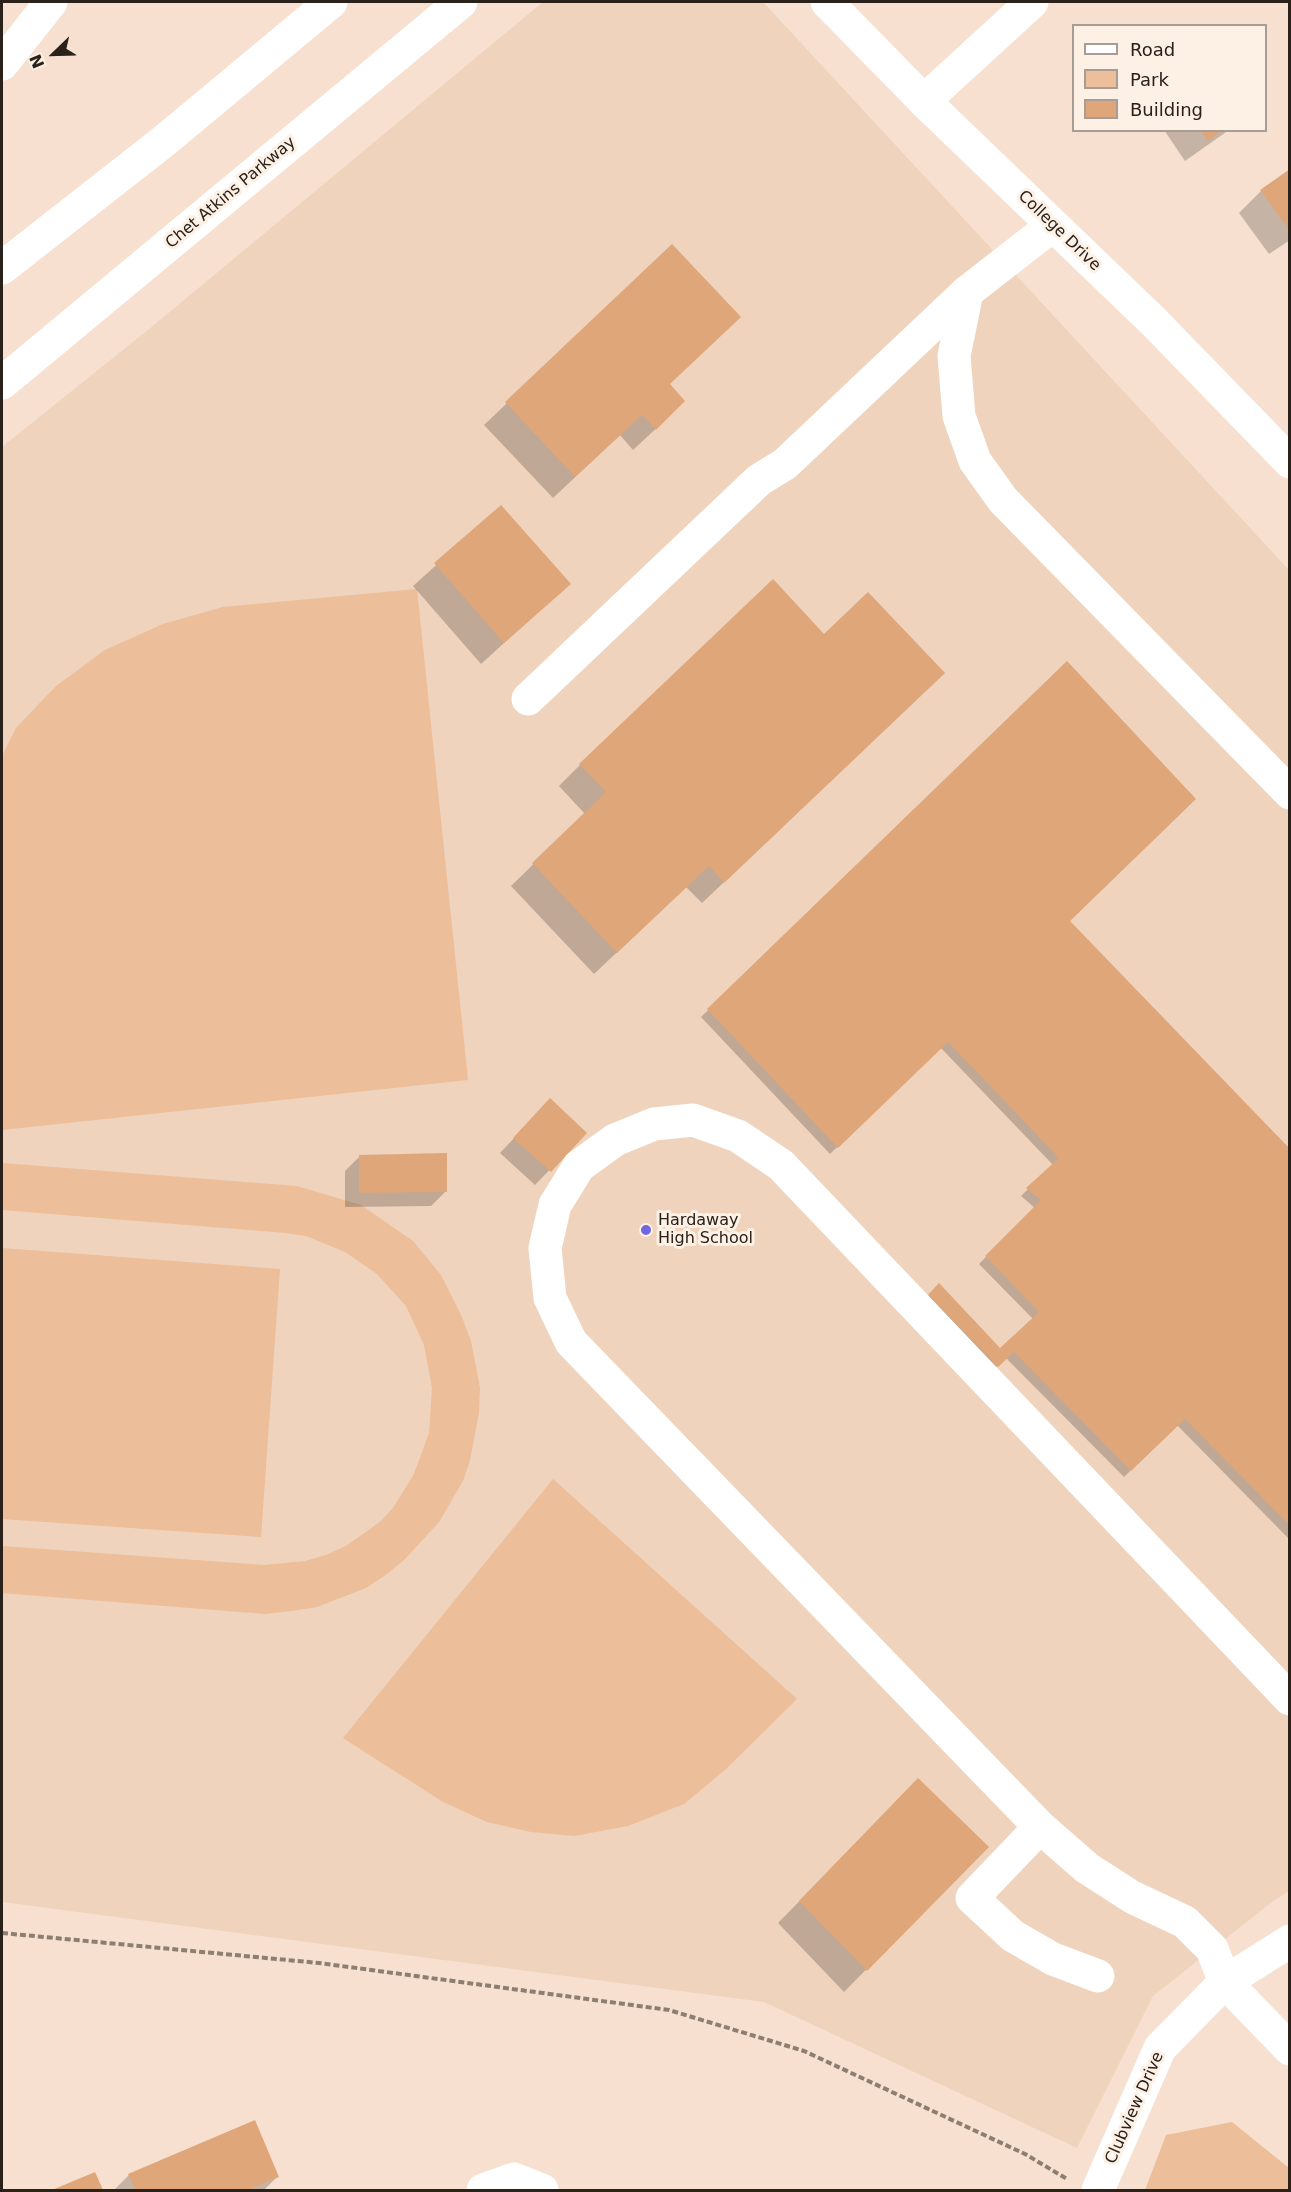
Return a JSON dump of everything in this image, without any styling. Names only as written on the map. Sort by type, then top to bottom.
[{"type":"main road","points":[[2,64],[51,2]]},
{"type":"main road","points":[[2,268],[164,141],[331,2]]},
{"type":"main road","name":"Chet Atkins Parkway","points":[[2,383],[461,2]]},
{"type":"main road","name":"College Drive","points":[[827,2],[924,101],[1154,322],[1290,462]]},
{"type":"main road","points":[[924,101],[1032,2]]},
{"type":"main road","points":[[528,699],[759,480],[785,464],[967,292],[1053,225]]},
{"type":"main road","points":[[967,292],[954,356],[959,416],[975,461],[1003,500],[1290,793]]},
{"type":"main road","points":[[1290,1699],[781,1165],[738,1136],[693,1120],[654,1124],[615,1140],[579,1166],[555,1205],[545,1248],[550,1298],[571,1342],[1040,1827],[1087,1868],[1132,1897],[1185,1922],[1212,1949],[1226,1982],[1290,2049]]},
{"type":"main road","points":[[1040,1827],[972,1898],[1013,1936],[1053,1959],[1098,1976]]},
{"type":"main road","name":"Clubview Drive","points":[[1087,2187],[1160,2048],[1226,1982],[1290,1941]]},
{"type":"main road","points":[[483,2190],[514,2179],[542,2190]]},
{"type":"path","points":[[2,1933],[319,1963],[669,2010],[804,2051],[1024,2154],[1087,2187]]},
{"type":"shaded area","name":"Hardaway High School","points":[[543,2],[763,2],[1289,570],[1289,1891],[1153,1996],[1077,2148],[764,2002],[2,1902],[2,447],[154,325]]},
{"type":"green space","points":[[417,589],[468,1080],[2,1130],[2,756],[16,728],[56,686],[105,650],[163,624],[223,607]]},
{"type":"green space","points":[[2,1163],[297,1186],[361,1205],[413,1241],[441,1275],[462,1317],[471,1341],[480,1388],[479,1413],[470,1460],[463,1481],[439,1522],[404,1560],[387,1574],[366,1588],[317,1607],[265,1614],[2,1593],[2,1546],[265,1565],[305,1561],[346,1546],[381,1521],[393,1508],[414,1474],[429,1433],[432,1388],[424,1345],[406,1306],[377,1274],[345,1252],[306,1236],[286,1233],[2,1210]]},
{"type":"green space","points":[[2,1248],[280,1269],[261,1537],[2,1519]]},
{"type":"green space","points":[[553,1479],[797,1699],[726,1769],[684,1804],[628,1826],[574,1836],[531,1832],[487,1822],[443,1802],[343,1738]]},
{"type":"green space","points":[[1232,2122],[1289,2168],[1289,2190],[1145,2190],[1166,2135]]},
{"type":"building","points":[[1201,132],[1219,132],[1208,141]]},
{"type":"building","points":[[1290,169],[1290,231],[1260,190]]},
{"type":"building","points":[[672,244],[741,317],[670,384],[685,401],[656,430],[642,415],[575,477],[505,402]]},
{"type":"building","points":[[501,505],[571,584],[504,643],[434,563]]},
{"type":"building","points":[[773,579],[824,634],[868,592],[945,673],[724,883],[709,866],[617,953],[532,863],[606,792],[579,764]]},
{"type":"building","points":[[1067,661],[1196,799],[1070,921],[1290,1149],[1290,1526],[1185,1419],[1131,1471],[1014,1352],[998,1367],[928,1295],[939,1283],[1000,1348],[1039,1312],[985,1256],[1041,1200],[1026,1188],[1059,1158],[948,1042],[838,1148],[707,1009]]},
{"type":"building","points":[[550,1098],[587,1133],[551,1172],[513,1138]]},
{"type":"building","points":[[447,1153],[447,1192],[359,1193],[359,1155]]},
{"type":"building","points":[[918,1778],[989,1847],[867,1971],[799,1901]]},
{"type":"building","points":[[255,2120],[279,2177],[248,2190],[135,2190],[128,2174]]},
{"type":"building","points":[[95,2172],[103,2190],[52,2190]]},
{"type":"place","name":"Hardaway High School","points":[[646,1230]]}]
